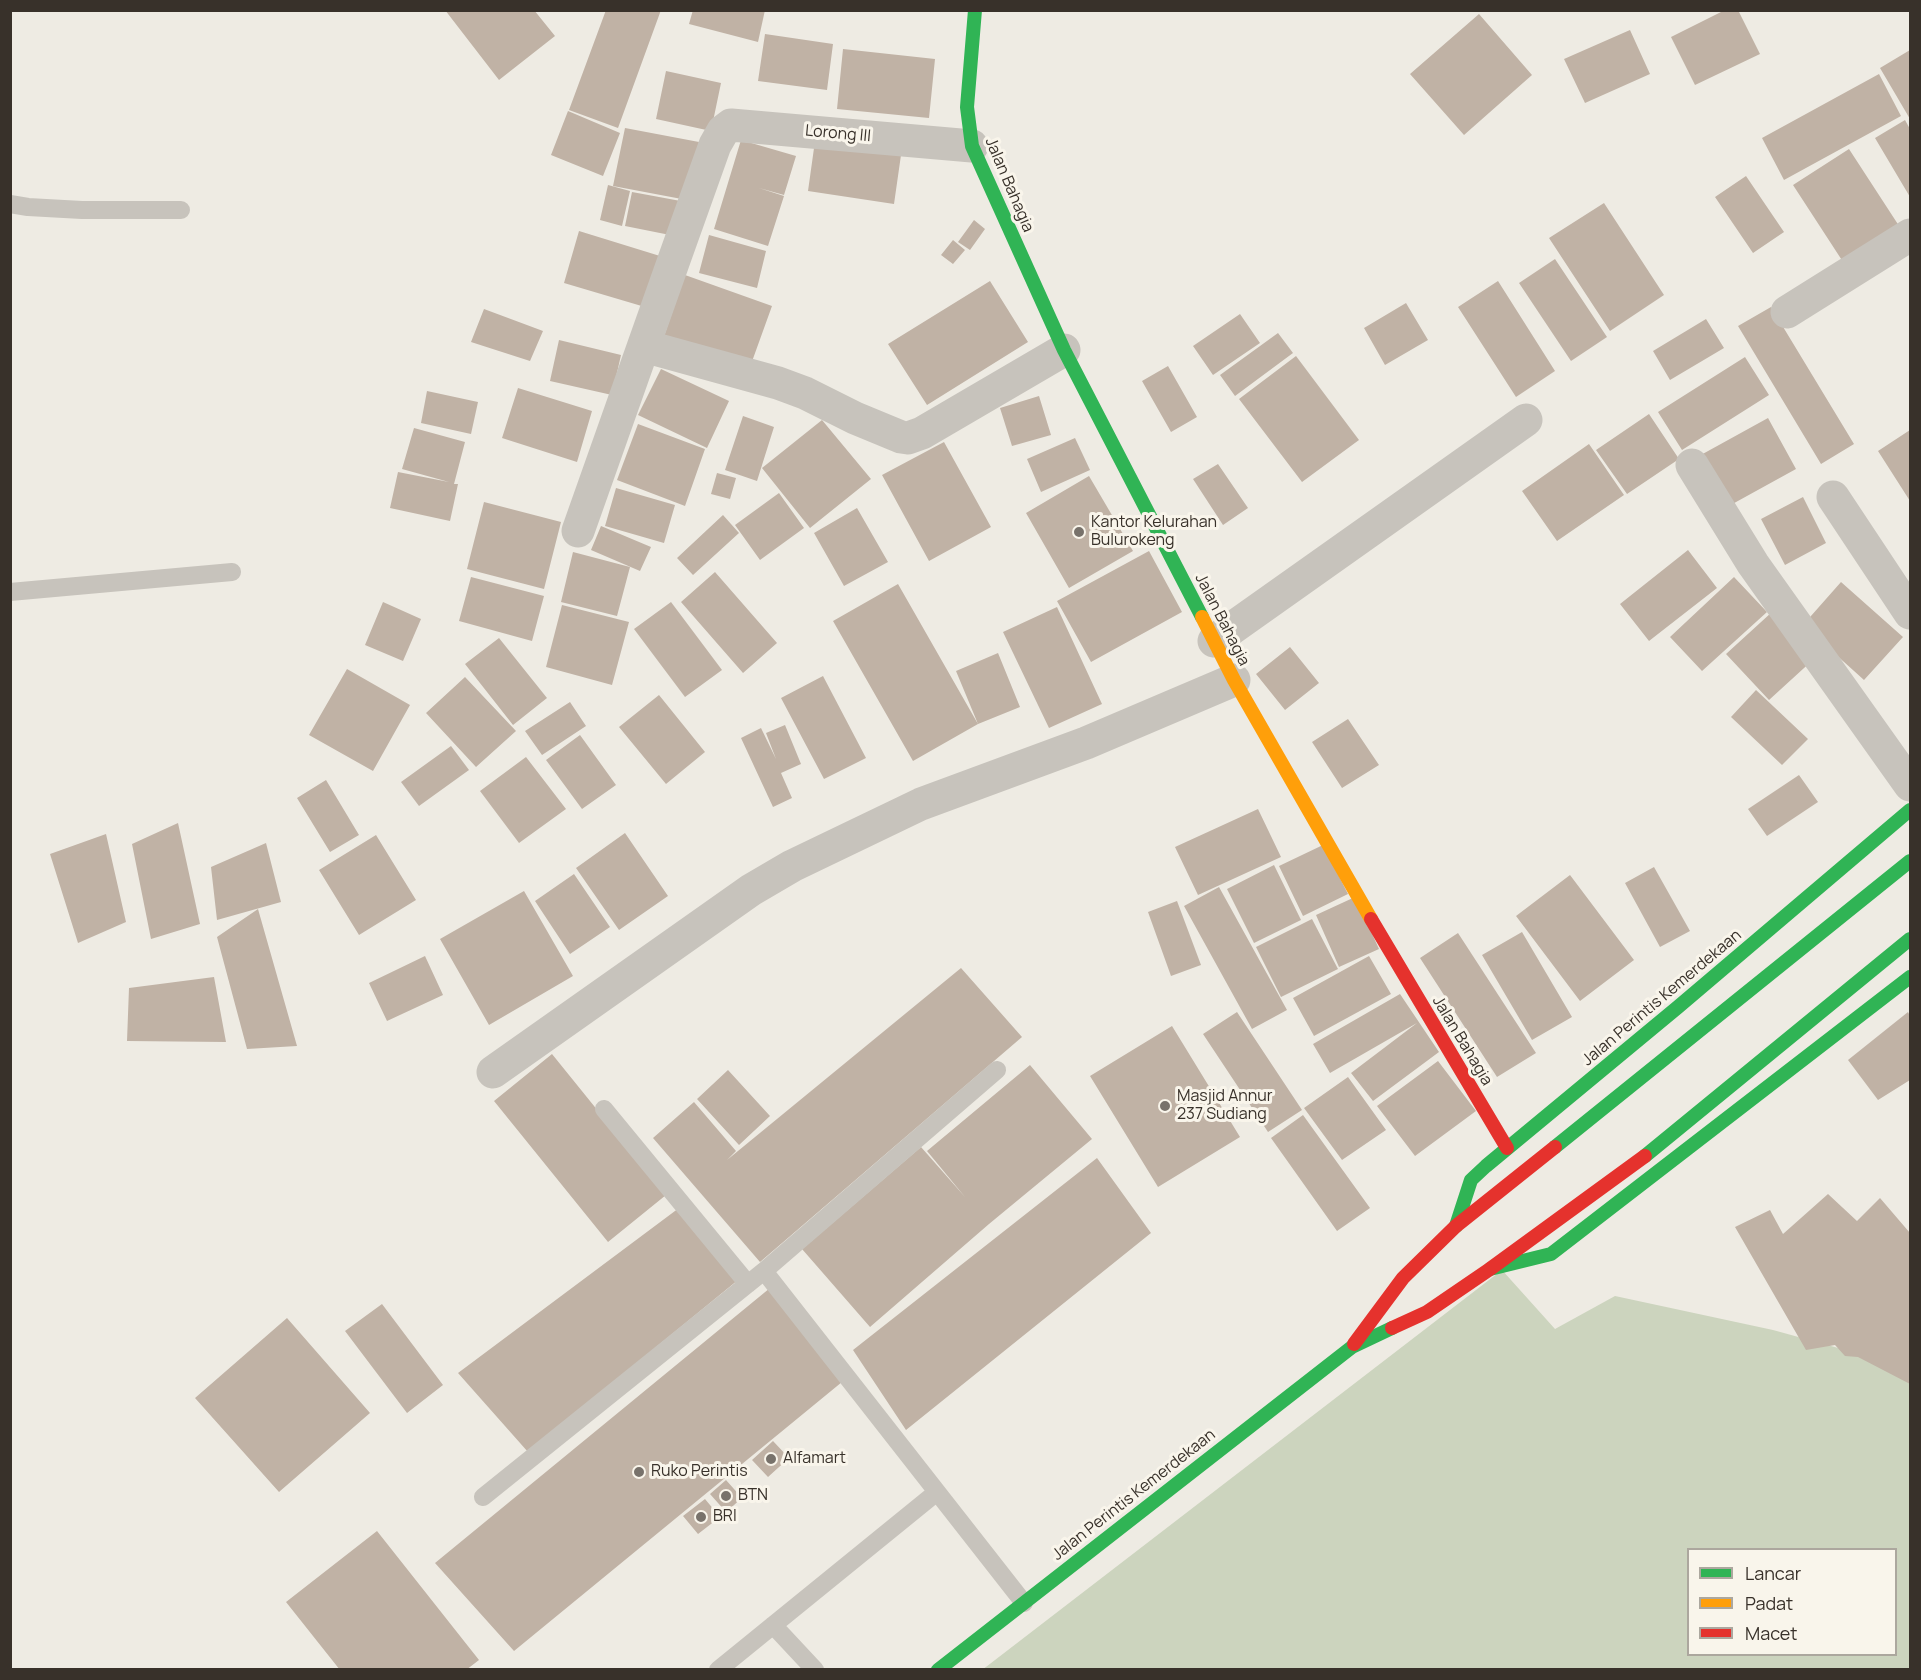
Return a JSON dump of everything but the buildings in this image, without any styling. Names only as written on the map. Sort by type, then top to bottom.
[{"type":"main road","name":"Jalan Bahagia","points":[[975,10],[967,107],[972,146],[984,177],[1064,350],[1234,680],[1392,955],[1507,1148]]},
{"type":"main road","name":"Jalan Perintis Kemerdekaan","points":[[1456,1226],[1471,1180],[1911,810]]},
{"type":"main road","name":"Jalan Perintis Kemerdekaan","points":[[1352,1347],[1403,1278],[1456,1226],[1911,861]]},
{"type":"main road","name":"Jalan Perintis Kemerdekaan","points":[[938,1670],[1352,1347],[1427,1312],[1633,1165],[1911,939]]},
{"type":"main road","name":"Jalan Perintis Kemerdekaan","points":[[1490,1269],[1551,1254],[1911,977]]},
{"type":"street","name":"Lorong lll","points":[[644,346],[715,145],[723,131],[730,125],[972,146]]},
{"type":"street","points":[[1787,312],[1911,235]]},
{"type":"street","points":[[578,531],[644,346],[778,383],[855,418],[908,438],[922,433],[1064,350]]},
{"type":"street","points":[[1215,641],[1526,420]]},
{"type":"street","points":[[1692,465],[1753,564],[1911,785]]},
{"type":"street","points":[[1833,497],[1911,613]]},
{"type":"street","points":[[494,1072],[751,890],[792,866],[921,804],[1086,743],[1234,680]]},
{"type":"lane","points":[[10,204],[82,210],[181,210]]},
{"type":"lane","points":[[10,592],[232,572]]},
{"type":"lane","points":[[483,1497],[748,1284],[997,1070]]},
{"type":"lane","points":[[604,1109],[748,1284]]},
{"type":"lane","points":[[764,1270],[1024,1603]]},
{"type":"lane","points":[[718,1670],[937,1492]]},
{"type":"lane","points":[[773,1625],[815,1670]]},
{"type":"green space","points":[[1502,1270],[1555,1329],[1615,1296],[1773,1330],[1889,1362],[1910,1372],[1910,1669],[982,1670]]},
{"type":"traffic: fast","points":[[975,10],[967,107],[972,146],[1064,350],[1202,617]]},
{"type":"traffic: fast","points":[[1456,1226],[1471,1180],[1486,1166],[1910,810]]},
{"type":"traffic: fast","points":[[1555,1147],[1910,861]]},
{"type":"traffic: fast","points":[[1645,1156],[1910,939]]},
{"type":"traffic: fast","points":[[1490,1269],[1551,1254],[1910,977]]},
{"type":"traffic: fast","points":[[938,1670],[1352,1347],[1392,1328]]},
{"type":"traffic: slow","points":[[1202,617],[1234,680],[1371,919]]},
{"type":"traffic: jam","points":[[1371,919],[1507,1148]]},
{"type":"traffic: jam","points":[[1354,1344],[1403,1278],[1456,1226],[1555,1147]]},
{"type":"traffic: jam","points":[[1392,1328],[1427,1312],[1645,1156]]},
{"type":"place","name":"Kantor Kelurahan Bulurokeng","points":[[1079,532]]},
{"type":"place","name":"Masjid Annur 237 Sudiang","points":[[1165,1106]]},
{"type":"place","name":"Alfamart","points":[[771,1459]]},
{"type":"place","name":"Ruko Perintis","points":[[639,1472]]},
{"type":"place","name":"BTN","points":[[726,1496]]},
{"type":"place","name":"BRI","points":[[701,1517]]}]
